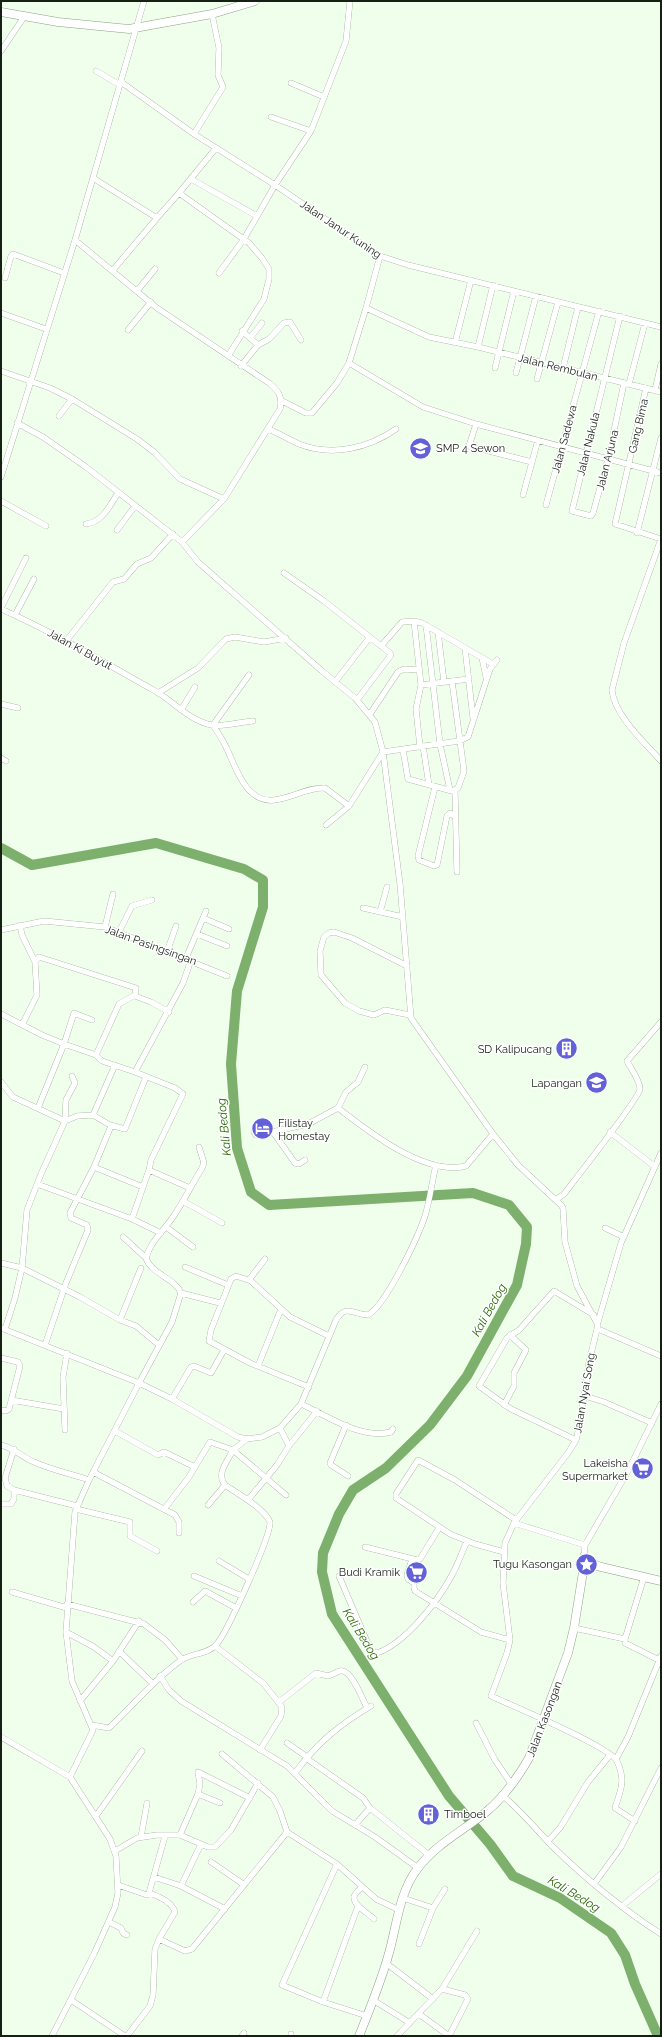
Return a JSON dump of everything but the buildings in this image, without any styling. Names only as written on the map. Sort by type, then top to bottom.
[{"type":"main road","points":[[1,12],[24,17],[94,26],[137,28],[212,14],[255,1]]},
{"type":"main road","points":[[582,1576],[589,1566],[604,1567],[661,1581]]},
{"type":"main road","name":"Jalan Kasongan","points":[[359,2036],[386,1963],[399,1910],[411,1877],[429,1855],[484,1813],[503,1796],[512,1785],[529,1758],[564,1665],[574,1628],[582,1576]]},
{"type":"street","points":[[1,477],[75,240],[144,1]]},
{"type":"street","points":[[219,273],[244,239],[275,185],[311,131],[346,41],[350,1]]},
{"type":"street","points":[[194,134],[223,87],[217,73],[219,48],[212,14]]},
{"type":"street","points":[[1,51],[24,17]]},
{"type":"street","name":"Jalan Janur Kuning","points":[[96,71],[120,83],[194,134],[275,185],[380,256],[408,265],[661,327]]},
{"type":"street","points":[[291,83],[324,97]]},
{"type":"street","points":[[271,118],[311,131]]},
{"type":"street","points":[[113,270],[216,148]]},
{"type":"street","points":[[93,178],[157,218]]},
{"type":"street","points":[[191,179],[257,216]]},
{"type":"street","points":[[179,193],[244,239],[262,258],[270,273],[264,299],[242,331],[228,356]]},
{"type":"street","points":[[75,240],[151,302],[275,388],[282,401],[306,413],[312,413],[337,383],[349,363],[380,256]]},
{"type":"street","points":[[5,278],[11,256],[13,254],[64,273]]},
{"type":"street","points":[[137,291],[155,270]]},
{"type":"street","points":[[452,342],[471,280]]},
{"type":"street","points":[[478,347],[493,285]]},
{"type":"street","points":[[495,368],[514,291]]},
{"type":"street","points":[[516,373],[536,296]]},
{"type":"street","points":[[128,330],[151,302]]},
{"type":"street","points":[[537,379],[558,302]]},
{"type":"street","points":[[563,368],[578,307]]},
{"type":"street","name":"Jalan Rembulan","points":[[366,308],[429,337],[500,352],[661,392]]},
{"type":"street","name":"Jalan Sadewa","points":[[546,505],[599,311]]},
{"type":"street","points":[[1,313],[46,329]]},
{"type":"street","name":"Jalan Nakula","points":[[571,510],[620,316]]},
{"type":"street","points":[[242,366],[258,345],[269,339],[277,328],[288,322],[294,327],[301,340]]},
{"type":"street","points":[[250,338],[262,323]]},
{"type":"street","name":"Jalan Arjuna","points":[[571,510],[591,516],[593,514],[627,384],[645,323]]},
{"type":"street","points":[[242,331],[258,345]]},
{"type":"street","points":[[349,363],[418,405],[476,424],[661,473]]},
{"type":"street","points":[[655,390],[661,364]]},
{"type":"street","points":[[1,371],[30,381],[72,400],[137,439],[154,452],[180,479],[224,498]]},
{"type":"street","name":"Gang Bima","points":[[637,533],[615,526],[646,388]]},
{"type":"street","points":[[59,416],[72,400]]},
{"type":"street","points":[[182,542],[224,498],[269,429],[282,401]]},
{"type":"street","points":[[17,423],[43,436],[173,534],[182,542],[198,562],[357,700],[370,714],[378,730],[383,752],[403,917],[410,1015],[413,1022],[493,1134],[518,1165],[557,1199],[563,1208]]},
{"type":"street","points":[[476,424],[469,446],[532,462]]},
{"type":"street","points":[[269,429],[304,445],[338,449],[361,446],[381,439],[396,429]]},
{"type":"street","points":[[661,438],[654,471],[637,533],[661,539],[624,643],[614,682],[613,698],[624,718],[661,761]]},
{"type":"street","points":[[523,495],[538,440]]},
{"type":"street","points":[[86,524],[96,522],[101,518],[118,492]]},
{"type":"street","points":[[1,501],[46,526]]},
{"type":"street","points":[[117,530],[135,506]]},
{"type":"street","points":[[67,640],[113,582],[124,579],[137,564],[151,558],[173,534]]},
{"type":"street","points":[[1,608],[26,558]]},
{"type":"street","points":[[284,573],[324,601],[390,653],[391,655],[357,700]]},
{"type":"street","points":[[15,615],[34,579]]},
{"type":"street","name":"Jalan Ki Buyut","points":[[1,608],[67,640],[158,693],[181,710],[198,720],[213,725]]},
{"type":"street","points":[[381,646],[402,622],[414,621],[426,625],[482,658],[495,662],[486,678],[469,736],[459,741],[383,752]]},
{"type":"street","points":[[414,621],[421,685],[416,709],[422,747],[432,786],[418,856],[419,860],[434,866],[437,865],[447,816],[450,813],[454,816]]},
{"type":"street","points":[[426,625],[440,744],[452,791],[457,872]]},
{"type":"street","points":[[438,632],[444,682]]},
{"type":"street","points":[[158,693],[198,668],[226,639],[235,637],[264,642],[286,638]]},
{"type":"street","points":[[335,682],[370,637]]},
{"type":"street","points":[[466,648],[474,722]]},
{"type":"street","points":[[482,658],[486,678]]},
{"type":"street","points":[[370,714],[398,672],[404,669],[419,670]]},
{"type":"street","points":[[213,725],[249,675]]},
{"type":"street","points":[[421,685],[469,679]]},
{"type":"street","points":[[452,681],[464,771],[460,783],[452,791]]},
{"type":"street","points":[[181,710],[195,687]]},
{"type":"street","points":[[1,704],[18,708]]},
{"type":"street","points":[[213,725],[253,722]]},
{"type":"street","points":[[213,725],[223,741],[241,780],[249,790],[262,798],[273,800],[308,789],[325,788],[349,806]]},
{"type":"street","points":[[403,750],[408,779],[452,791]]},
{"type":"street","points":[[326,825],[349,806],[383,752]]},
{"type":"street","points":[[380,912],[387,887]]},
{"type":"street","points":[[105,927],[113,894]]},
{"type":"street","points":[[120,932],[132,906],[152,900]]},
{"type":"street","points":[[363,908],[403,917]]},
{"type":"street","points":[[135,1072],[169,1012],[183,983],[188,969],[196,934],[206,912]]},
{"type":"street","points":[[203,918],[229,929]]},
{"type":"street","name":"Jalan Pasingsingan","points":[[1,930],[51,921],[105,927],[227,976]]},
{"type":"street","points":[[20,926],[22,935],[35,962],[38,992],[22,1025]]},
{"type":"street","points":[[167,952],[176,926]]},
{"type":"street","points":[[407,966],[352,938],[334,932],[329,933],[324,937],[320,951],[321,975],[345,1003],[359,1011],[374,1015],[385,1010],[410,1015]]},
{"type":"street","points":[[196,934],[227,946]]},
{"type":"street","points":[[35,962],[37,958],[42,957],[89,972],[136,988],[135,996]]},
{"type":"street","points":[[96,1055],[119,1004],[135,996],[151,1002],[169,1012]]},
{"type":"street","points":[[38,1108],[64,1044],[74,1013],[92,1020]]},
{"type":"street","points":[[1,1014],[64,1044],[96,1055],[98,1059],[175,1088],[183,1094],[151,1160],[132,1219]]},
{"type":"street","points":[[557,1199],[564,1194],[626,1113],[640,1091],[627,1061],[661,1022]]},
{"type":"street","points":[[93,1115],[115,1065]]},
{"type":"street","points":[[254,1132],[259,1135],[308,1124],[338,1108],[346,1092],[358,1082],[365,1067]]},
{"type":"street","points":[[72,1076],[74,1083],[66,1100],[65,1121],[37,1184],[25,1220],[22,1268],[15,1298],[3,1329],[45,1344],[139,1383],[172,1398],[208,1421],[247,1439]]},
{"type":"street","points":[[1,1082],[14,1097],[65,1121],[77,1116],[93,1115],[111,1126],[126,1128],[146,1076]]},
{"type":"street","points":[[338,1108],[364,1128],[406,1155],[420,1161],[436,1165],[460,1168],[466,1166],[493,1134]]},
{"type":"street","points":[[45,1344],[88,1230],[86,1224],[70,1216],[73,1207],[94,1167],[111,1126]]},
{"type":"street","points":[[273,1132],[295,1163],[299,1164],[305,1160]]},
{"type":"street","points":[[610,1132],[654,1166]]},
{"type":"street","points":[[146,1258],[152,1244],[166,1227],[204,1165],[199,1147]]},
{"type":"street","points":[[598,1322],[624,1237],[661,1153]]},
{"type":"street","points":[[92,1725],[109,1728],[160,1676],[182,1659],[215,1646],[242,1596],[270,1525],[267,1517],[248,1500],[226,1485],[221,1478],[221,1474],[233,1450],[247,1439],[266,1435],[280,1428],[301,1404],[336,1320],[343,1311],[348,1310],[366,1315],[375,1310],[404,1262],[426,1215],[436,1165]]},
{"type":"street","points":[[94,1167],[143,1186]]},
{"type":"street","points":[[149,1170],[190,1188]]},
{"type":"street","points":[[37,1184],[132,1219],[161,1233]]},
{"type":"street","points":[[564,1194],[563,1208],[565,1242],[577,1286],[598,1322]]},
{"type":"street","points":[[183,1201],[222,1223]]},
{"type":"street","points":[[166,1227],[193,1247]]},
{"type":"street","points":[[605,1228],[624,1237]]},
{"type":"street","points":[[70,1777],[92,1732],[92,1725],[72,1681],[66,1632],[76,1507],[114,1431],[172,1322],[181,1293],[178,1287],[149,1264],[146,1258],[123,1237]]},
{"type":"street","points":[[249,1280],[265,1259]]},
{"type":"street","points":[[1,1263],[22,1268],[120,1320],[136,1326],[159,1345]]},
{"type":"street","points":[[185,1267],[228,1285]]},
{"type":"street","points":[[120,1320],[141,1268]]},
{"type":"street","points":[[309,1387],[258,1366],[214,1344],[208,1337],[220,1303],[234,1276],[249,1280],[281,1309],[296,1320],[329,1336]]},
{"type":"street","points":[[576,1440],[504,1405],[479,1386],[510,1335],[519,1330],[554,1291],[594,1315]]},
{"type":"street","points":[[181,1293],[220,1303]]},
{"type":"street","points":[[258,1366],[281,1309]]},
{"type":"street","name":"Jalan Nyai Song","points":[[543,1720],[491,1696],[508,1653],[510,1640],[503,1583],[504,1552],[507,1538],[515,1521],[572,1448],[576,1440],[585,1396],[589,1362],[598,1329],[598,1322]]},
{"type":"street","points":[[598,1329],[661,1356]]},
{"type":"street","points":[[504,1405],[514,1386],[514,1373],[526,1350],[510,1335]]},
{"type":"street","points":[[172,1398],[191,1367],[194,1366],[211,1373],[224,1350]]},
{"type":"street","points":[[64,1430],[63,1377],[67,1353]]},
{"type":"street","points":[[1,1358],[20,1364],[8,1411],[1,1410]]},
{"type":"street","points":[[585,1396],[604,1402],[652,1423]]},
{"type":"street","points":[[11,1400],[64,1409]]},
{"type":"street","points":[[301,1404],[360,1431],[370,1433],[387,1433],[393,1429]]},
{"type":"street","points":[[582,1576],[585,1545],[628,1471],[661,1404]]},
{"type":"street","points":[[248,1500],[317,1411]]},
{"type":"street","points":[[346,1425],[330,1463],[348,1476]]},
{"type":"street","points":[[280,1428],[289,1446]]},
{"type":"street","points":[[114,1431],[158,1455],[164,1452],[195,1467]]},
{"type":"street","points":[[165,1508],[195,1467],[210,1442],[233,1450],[286,1494]]},
{"type":"street","points":[[1,1445],[14,1449],[33,1462],[89,1480]]},
{"type":"street","points":[[14,1449],[5,1478],[7,1486],[14,1490],[130,1522],[130,1536],[157,1551]]},
{"type":"street","points":[[504,1552],[467,1541],[439,1528],[396,1498],[396,1494],[418,1460],[455,1480],[515,1521],[585,1545]]},
{"type":"street","points":[[93,1472],[165,1508],[178,1519],[179,1533]]},
{"type":"street","points":[[208,1505],[226,1485]]},
{"type":"street","points":[[1,1504],[12,1504],[14,1490]]},
{"type":"street","points":[[365,1547],[417,1560],[420,1559],[439,1528]]},
{"type":"street","points":[[339,1576],[370,1651],[373,1653],[380,1652],[397,1642],[434,1602],[453,1574],[467,1541]]},
{"type":"street","points":[[583,1554],[588,1560],[604,1567]]},
{"type":"street","points":[[412,1559],[407,1578],[414,1583],[415,1591],[481,1632],[510,1640]]},
{"type":"street","points":[[219,1561],[249,1579]]},
{"type":"street","points":[[194,1576],[242,1596]]},
{"type":"street","points":[[616,1759],[628,1737],[661,1657],[625,1643],[644,1577]]},
{"type":"street","points":[[12,1592],[67,1606],[139,1621],[157,1633],[182,1659]]},
{"type":"street","points":[[193,1602],[205,1592],[236,1608]]},
{"type":"street","points":[[80,1701],[113,1661],[139,1621]]},
{"type":"street","points":[[574,1628],[625,1639]]},
{"type":"street","points":[[66,1632],[94,1647],[113,1661]]},
{"type":"street","points":[[215,1646],[264,1684],[282,1707],[281,1716],[260,1750]]},
{"type":"street","points":[[119,1651],[152,1683]]},
{"type":"street","points":[[279,1702],[316,1673],[328,1676],[344,1671],[351,1676],[369,1707],[327,1735],[295,1773]]},
{"type":"street","points":[[160,1676],[169,1690],[181,1701],[295,1773],[321,1802],[418,1868]]},
{"type":"street","points":[[543,1720],[585,1739],[616,1759],[623,1781],[614,1808],[635,1821]]},
{"type":"street","points":[[476,1723],[495,1760],[512,1785]]},
{"type":"street","points":[[1,1737],[70,1777],[96,1816],[115,1851],[118,1886],[117,1900],[109,1922],[52,2036]]},
{"type":"street","points":[[287,1742],[363,1798],[370,1808],[429,1855]]},
{"type":"street","points":[[96,1816],[142,1751]]},
{"type":"street","points":[[222,1754],[258,1783],[272,1797],[277,1804],[287,1832],[337,1864],[376,1899],[399,1910]]},
{"type":"street","points":[[548,1841],[560,1828],[588,1782],[610,1755]]},
{"type":"street","points":[[594,1884],[621,1847],[661,1768]]},
{"type":"street","points":[[180,1835],[198,1794],[200,1784],[198,1772],[250,1798]]},
{"type":"street","points":[[115,1851],[140,1837],[180,1835],[212,1847],[218,1845],[231,1830],[258,1783]]},
{"type":"street","points":[[198,1794],[220,1803]]},
{"type":"street","points":[[503,1796],[594,1884],[644,1923],[661,1934]]},
{"type":"street","points":[[140,1837],[147,1803]]},
{"type":"street","points":[[355,1826],[370,1808]]},
{"type":"street","points":[[158,1940],[183,1950],[190,1950],[287,1832]]},
{"type":"street","points":[[149,1893],[165,1836]]},
{"type":"street","points":[[181,1886],[201,1844]]},
{"type":"street","points":[[211,1862],[243,1884]]},
{"type":"street","points":[[337,1864],[282,1984],[285,1988],[367,2016]]},
{"type":"street","points":[[622,1906],[661,1874]]},
{"type":"street","points":[[154,1877],[181,1886],[225,1909]]},
{"type":"street","points":[[71,2000],[126,2036],[152,2001],[154,1956],[158,1940],[175,1910],[160,1897],[149,1893],[147,1895],[118,1886]]},
{"type":"street","points":[[362,1887],[354,1897],[358,1906],[374,1919]]},
{"type":"street","points":[[419,1944],[433,1908],[445,1889]]},
{"type":"street","points":[[403,1898],[433,1908]]},
{"type":"street","points":[[323,2002],[358,1906]]},
{"type":"street","points":[[109,1922],[121,1928],[123,1933],[126,1935]]},
{"type":"street","points":[[397,2036],[442,1988],[477,1930]]},
{"type":"street","points":[[386,1963],[433,1999]]},
{"type":"street","points":[[419,2014],[449,2036],[468,1999],[465,1995],[442,1988]]},
{"type":"street","points":[[373,2000],[410,2022]]},
{"type":"waterway","name":"Kali Bedog","points":[[1,848],[32,865],[156,843],[244,869],[263,880],[263,907],[237,991],[231,1064],[237,1148],[251,1192],[269,1205],[473,1193],[509,1205],[527,1227],[526,1244],[517,1285],[467,1376],[430,1425],[386,1468],[353,1490],[339,1514],[323,1553],[322,1572],[332,1614],[449,1796],[490,1844],[513,1876],[560,1898],[611,1933],[625,1955],[635,1984],[658,2036]]},
{"type":"place","name":"SMP 4 Sewon","points":[[421,448]]},
{"type":"place","name":"SD Kalipucang","points":[[567,1049]]},
{"type":"place","name":"Lapangan","points":[[597,1083]]},
{"type":"place","name":"Filistay Homestay","points":[[263,1129]]},
{"type":"place","name":"Lakeisha Supermarket","points":[[643,1469]]},
{"type":"place","name":"Tugu Kasongan","points":[[587,1564]]},
{"type":"place","name":"Budi Kramik","points":[[416,1572]]},
{"type":"place","name":"Timboel","points":[[428,1814]]}]
